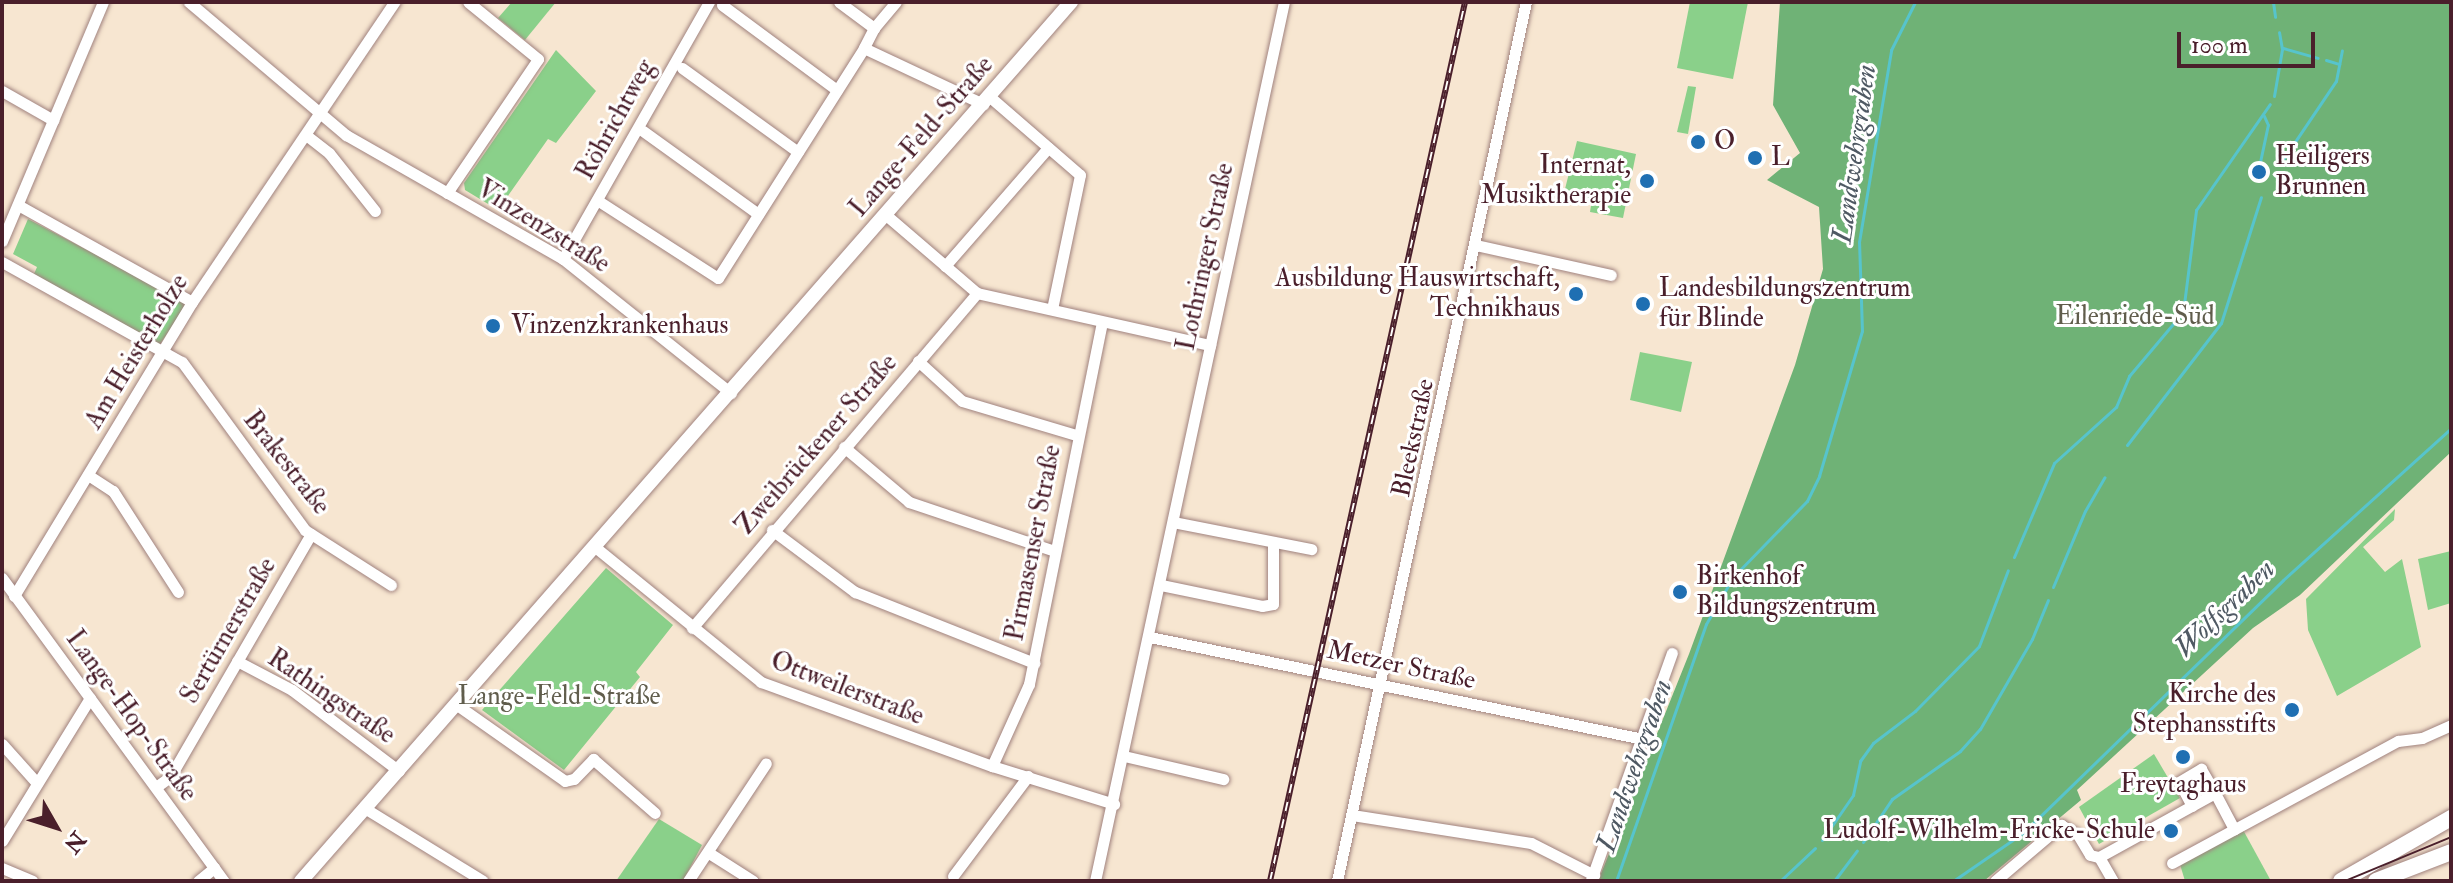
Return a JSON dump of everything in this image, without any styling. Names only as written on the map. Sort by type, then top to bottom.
[{"type":"main road","points":[[2341,881],[2451,818]]},
{"type":"main road","points":[[2376,881],[2451,852]]},
{"type":"street","points":[[2,241],[103,2]]},
{"type":"street","name":"Vinzenzstraße","points":[[189,2],[320,115],[563,259],[731,393]]},
{"type":"street","name":"Am Heisterholze","points":[[14,596],[192,302],[394,2]]},
{"type":"street","points":[[447,193],[538,59],[468,2]]},
{"type":"street","name":"Röhrichtweg","points":[[563,259],[709,2]]},
{"type":"street","points":[[839,2],[874,28]]},
{"type":"street","points":[[597,200],[718,278],[874,28],[896,2]]},
{"type":"street","name":"Lange-Feld-Straße","points":[[301,881],[1071,2]]},
{"type":"street","name":"Lothringer Straße","points":[[1095,881],[1150,637],[1284,2]]},
{"type":"street","name":"Bleekstraße","points":[[1337,881],[1382,685],[1526,2]]},
{"type":"street","points":[[722,5],[837,90]]},
{"type":"street","points":[[864,48],[986,100],[1080,175],[1052,309]]},
{"type":"street","points":[[682,68],[798,152]]},
{"type":"street","points":[[2,91],[53,120]]},
{"type":"street","points":[[643,131],[758,214]]},
{"type":"street","points":[[306,135],[329,153],[375,211]]},
{"type":"street","points":[[945,266],[1048,148]]},
{"type":"street","points":[[18,205],[192,302]]},
{"type":"street","points":[[886,215],[977,293],[1210,345]]},
{"type":"street","points":[[1476,245],[1611,275]]},
{"type":"street","name":"Brakestraße","points":[[2,262],[182,362],[311,534],[391,585]]},
{"type":"street","name":"Zweibrückener Straße","points":[[692,628],[772,530],[977,293]]},
{"type":"street","name":"Pirmasenser Straße","points":[[992,766],[1034,663],[1076,435],[1102,322]]},
{"type":"street","points":[[918,361],[962,401],[1076,435]]},
{"type":"street","points":[[844,447],[909,502],[1055,551]]},
{"type":"street","points":[[88,475],[113,491],[178,592]]},
{"type":"street","points":[[1173,522],[1311,549]]},
{"type":"street","points":[[772,530],[855,592],[1034,663]]},
{"type":"street","name":"Sertürnerstraße","points":[[156,787],[170,777],[311,534]]},
{"type":"street","points":[[1161,585],[1262,606],[1273,604],[1273,543]]},
{"type":"street","name":"Ottweilerstraße","points":[[595,547],[761,682],[992,766],[1114,804]]},
{"type":"street","name":"Lange-Hop-Straße","points":[[2,578],[224,881]]},
{"type":"street","name":"Metzer Straße","points":[[1150,637],[1643,739]]},
{"type":"street","points":[[1352,815],[1531,843],[1592,878],[1672,653]]},
{"type":"street","name":"Rathingstraße","points":[[237,661],[292,690],[399,771]]},
{"type":"street","points":[[2,841],[90,698]]},
{"type":"street","points":[[457,705],[565,781],[574,779],[593,759],[655,813]]},
{"type":"street","points":[[2172,863],[2398,741],[2451,725]]},
{"type":"street","points":[[2,744],[36,782]]},
{"type":"street","points":[[1124,756],[1223,779]]},
{"type":"street","points":[[688,881],[766,763]]},
{"type":"street","points":[[2192,806],[2179,782],[2201,769],[2234,829]]},
{"type":"street","points":[[953,876],[1028,776]]},
{"type":"street","points":[[1995,881],[2061,825],[2078,835],[2090,855],[2099,857],[2215,793]]},
{"type":"street","points":[[366,809],[483,881]]},
{"type":"street","points":[[709,853],[753,881]]},
{"type":"street","points":[[2099,857],[2113,881]]},
{"type":"street","points":[[2,868],[32,881]]},
{"type":"street","points":[[198,881],[214,868]]},
{"type":"green space","points":[[512,2],[556,2],[525,40],[498,18]]},
{"type":"green space","points":[[1690,2],[1748,2],[1733,79],[1677,68]]},
{"type":"green space","name":"Eilenriede-Süd","points":[[1780,2],[2451,2],[2451,452],[2300,595],[2253,628],[2077,790],[2081,800],[1984,881],[1598,881],[1689,654],[1795,365],[1823,269],[1819,207],[1767,180],[1800,153],[1773,105]]},
{"type":"green space","points":[[556,50],[596,91],[556,143],[548,139],[498,210],[465,190],[464,183]]},
{"type":"green space","points":[[1688,86],[1696,87],[1688,134],[1677,132]]},
{"type":"green space","points":[[1577,141],[1636,154],[1623,218],[1590,212],[1592,199],[1564,193]]},
{"type":"green space","points":[[28,219],[188,303],[158,347],[34,274],[37,267],[13,254]]},
{"type":"green space","points":[[1640,352],[1692,362],[1681,412],[1630,400]]},
{"type":"green space","points":[[2395,509],[2394,520],[2363,547],[2385,572],[2402,559],[2421,647],[2337,696],[2308,630],[2306,599]]},
{"type":"green space","points":[[2451,551],[2451,603],[2428,610],[2418,559]]},
{"type":"green space","name":"Lange-Feld-Straße","points":[[606,568],[673,625],[636,672],[640,677],[564,770],[482,710]]},
{"type":"green space","points":[[2154,754],[2180,798],[2099,844],[2079,807]]},
{"type":"green space","points":[[659,819],[702,845],[683,881],[616,881]]},
{"type":"green space","points":[[2242,828],[2271,881],[2185,881],[2179,861]]},
{"type":"waterway","name":"Landwehrgraben","points":[[1616,881],[1706,624],[1733,577],[1807,501],[1819,476],[1862,331],[1859,242],[1891,50],[1915,2]]},
{"type":"waterway","points":[[2273,2],[2275,17]]},
{"type":"waterway","points":[[2274,96],[2282,49],[2279,32]]},
{"type":"waterway","points":[[2283,48],[2318,58]]},
{"type":"waterway","points":[[2284,158],[2336,81],[2342,51]]},
{"type":"waterway","points":[[2326,60],[2339,64]]},
{"type":"waterway","points":[[2014,557],[2054,463],[2116,407],[2129,376],[2183,312],[2196,210],[2270,104]]},
{"type":"waterway","points":[[2260,162],[2268,125],[2264,116]]},
{"type":"waterway","points":[[2127,445],[2221,323],[2261,197]]},
{"type":"waterway","name":"Wolfsgraben","points":[[1953,881],[2024,832],[2283,580],[2451,428]]},
{"type":"waterway","points":[[2053,587],[2085,511],[2105,477]]},
{"type":"waterway","points":[[1822,840],[1853,795],[1860,761],[1873,743],[1915,711],[1979,646],[2008,570]]},
{"type":"waterway","points":[[1863,842],[1892,799],[1960,751],[1980,729],[2032,639],[2048,600]]},
{"type":"waterway","points":[[1780,881],[1815,848]]},
{"type":"waterway","points":[[1834,881],[1857,851]]},
{"type":"tram line","points":[[2345,881],[2451,837]]},
{"type":"railway","points":[[1270,881],[1465,2]]},
{"type":"place","name":"O","points":[[1698,142]]},
{"type":"place","name":"L","points":[[1755,158]]},
{"type":"place","name":"Heiligers Brunnen","points":[[2259,172]]},
{"type":"place","name":"Internat, Musiktherapie","points":[[1647,181]]},
{"type":"place","name":"Ausbildung Hauswirtschaft, Technikhaus","points":[[1576,294]]},
{"type":"place","name":"Landesbildungszentrum für Blinde","points":[[1643,304]]},
{"type":"place","name":"Vinzenzkrankenhaus","points":[[493,326]]},
{"type":"place","name":"Birkenhof Bildungszentrum","points":[[1680,592]]},
{"type":"place","name":"Kirche des Stephansstifts","points":[[2292,710]]},
{"type":"place","name":"Freytaghaus","points":[[2183,757]]},
{"type":"place","name":"Ludolf-Wilhelm-Fricke-Schule","points":[[2171,831]]}]
